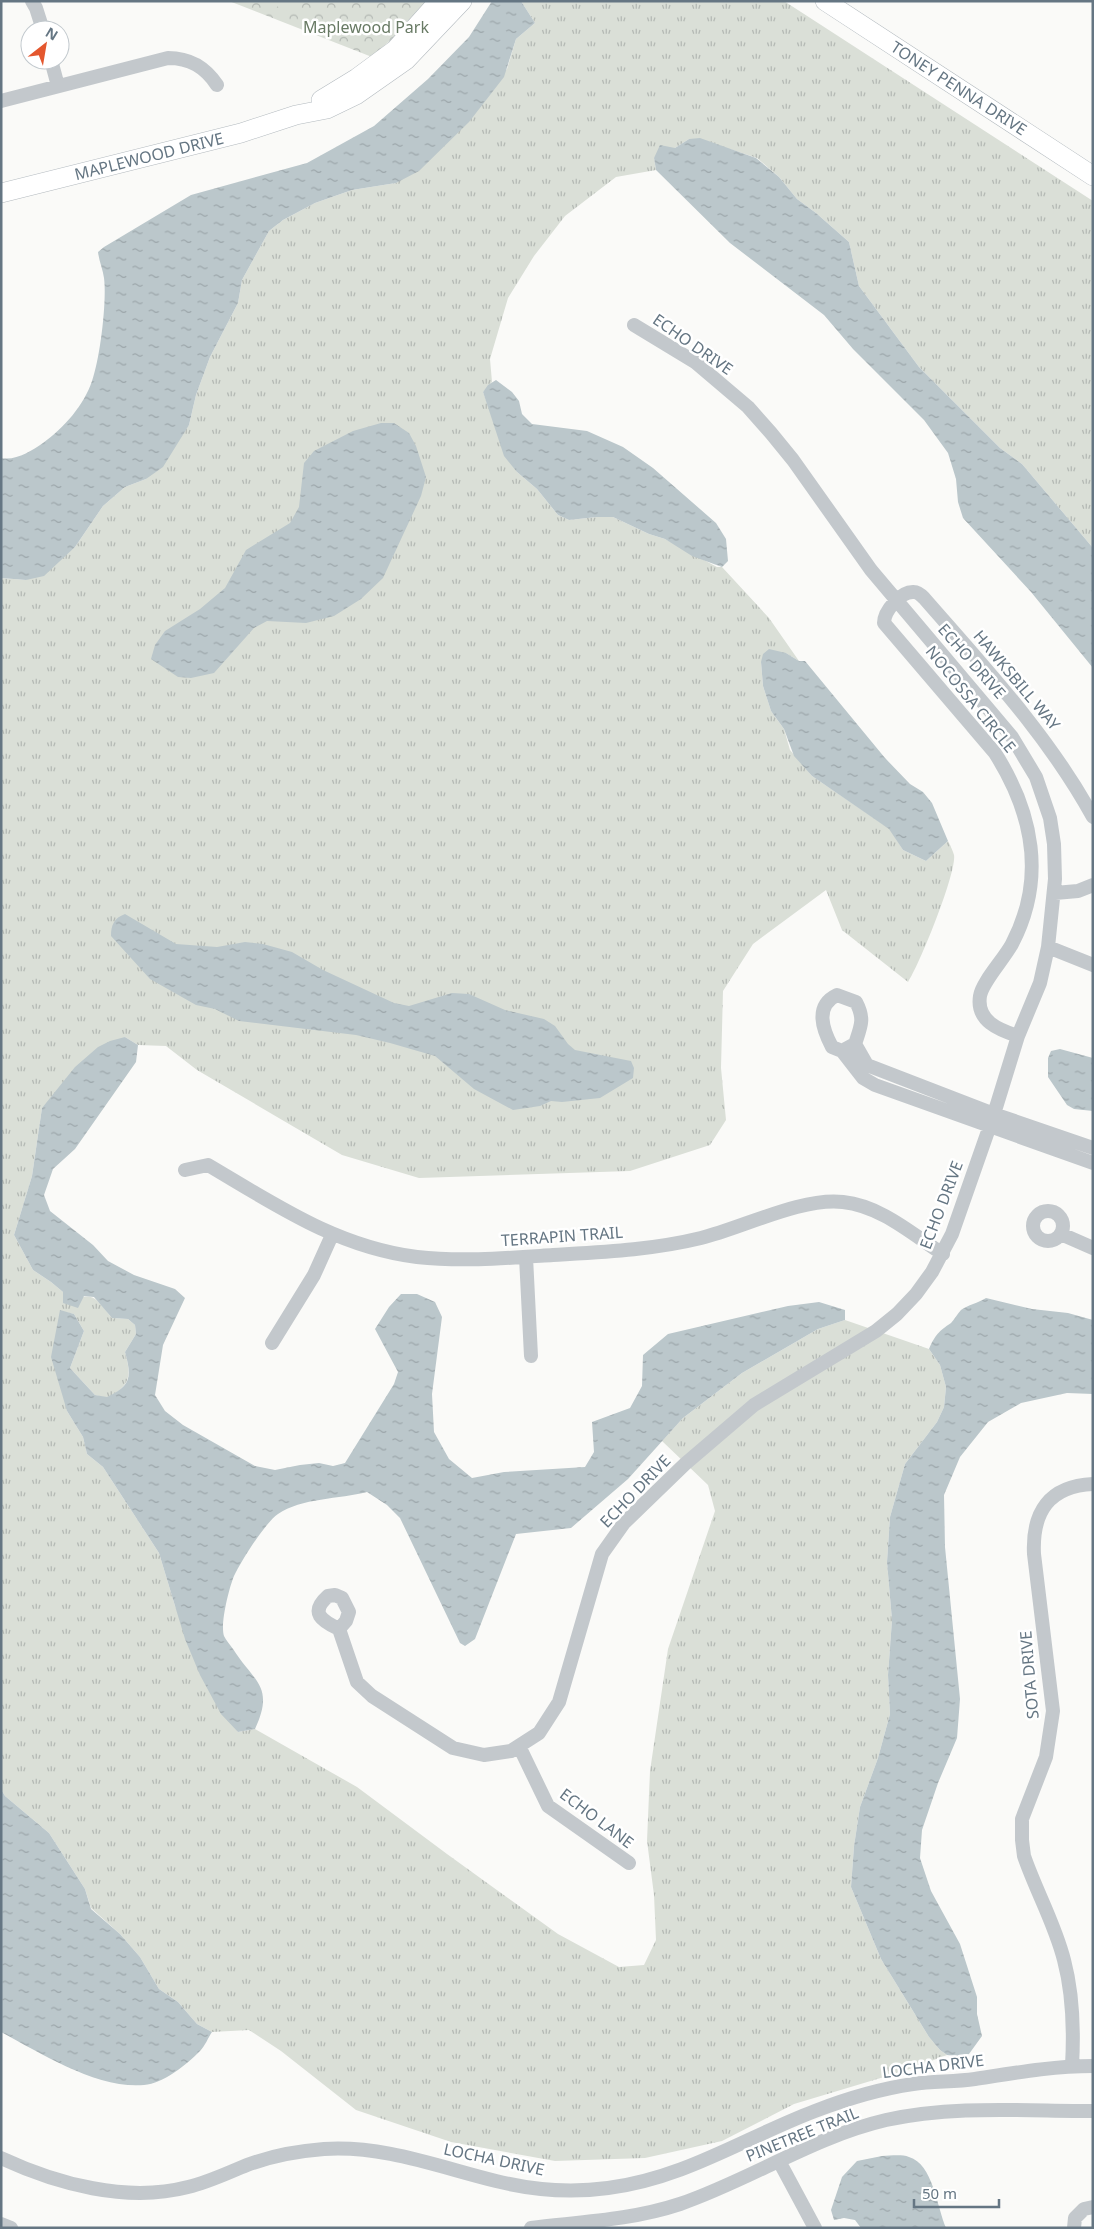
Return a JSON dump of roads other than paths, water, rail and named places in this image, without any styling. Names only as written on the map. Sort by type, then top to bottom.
[{"type":"street","points":[[32,1],[40,20]]},
{"type":"street","name":"MAPLEWOOD DRIVE","points":[[296,115],[357,78],[395,50],[439,1]]},
{"type":"street","name":"MAPLEWOOD DRIVE","points":[[1,193],[241,133],[296,115],[327,109],[356,95],[406,60],[462,1]]},
{"type":"street","name":"TONEY PENNA DRIVE","points":[[825,1],[1093,176]]},
{"type":"street","points":[[1,101],[159,60],[176,58],[185,59],[201,67],[217,85]]},
{"type":"street","points":[[54,70],[58,86]]},
{"type":"street","name":"ECHO DRIVE","points":[[339,1630],[357,1682],[372,1696],[454,1748],[484,1755],[512,1751],[539,1733],[559,1702],[602,1554],[624,1523],[685,1464],[754,1404],[876,1331],[897,1314],[916,1294],[943,1254],[952,1234],[1018,1036],[1040,983],[1048,947],[1054,893],[1054,844],[1050,818],[1043,793],[1028,762],[998,719],[897,601],[843,534],[793,460],[748,407],[695,362],[634,325]]},
{"type":"street","name":"HAWKSBILL WAY","points":[[897,601],[910,592],[916,592],[924,598],[1036,728],[1078,789],[1093,817]]},
{"type":"street","name":"NOCOSSA CIRCLE","points":[[897,601],[884,617],[884,623],[995,753],[1010,776],[1020,798],[1027,822],[1031,846],[1032,871],[1025,912],[1005,956],[980,996],[982,1012],[991,1025],[1018,1036]]},
{"type":"street","points":[[1054,893],[1078,891],[1093,886]]},
{"type":"street","points":[[1048,947],[1093,965]]},
{"type":"street","points":[[842,1051],[855,1044],[861,1027],[862,1014],[856,1002],[837,996],[831,998],[824,1007],[821,1019],[832,1047],[842,1051],[863,1078],[875,1085],[1093,1148]]},
{"type":"street","points":[[855,1044],[867,1065],[1093,1163]]},
{"type":"street","name":"TERRAPIN TRAIL","points":[[186,1170],[208,1165],[301,1220],[332,1235],[372,1248],[416,1257],[473,1259],[663,1246],[700,1238],[801,1206],[825,1201],[850,1203],[873,1210],[943,1254]]},
{"type":"street","points":[[1061,1234],[1093,1248]]},
{"type":"street","points":[[272,1343],[314,1275],[332,1235]]},
{"type":"street","points":[[526,1256],[532,1356]]},
{"type":"street","name":"SOTA DRIVE","points":[[1072,2066],[1073,2020],[1069,1981],[1064,1961],[1024,1856],[1022,1819],[1046,1757],[1053,1711],[1034,1554],[1033,1537],[1036,1520],[1061,1490],[1071,1486],[1093,1484]]},
{"type":"street","name":"ECHO LANE","points":[[519,1746],[548,1806],[629,1863]]},
{"type":"street","name":"LOCHA DRIVE","points":[[1,2158],[45,2175],[77,2184],[136,2193],[162,2192],[186,2188],[266,2159],[296,2152],[326,2149],[379,2151],[519,2186],[552,2189],[607,2188],[671,2174],[810,2113],[874,2092],[912,2084],[971,2080],[1050,2067],[1093,2066]]},
{"type":"street","name":"PINETREE TRAIL","points":[[537,2227],[645,2213],[679,2204],[854,2130],[917,2114],[941,2112],[1093,2111]]},
{"type":"street","points":[[779,2161],[816,2228]]},
{"type":"street","points":[[1074,2228],[1075,2218],[1084,2209],[1093,2206]]},
{"type":"street","points":[[1,2224],[10,2228]]},
{"type":"water","points":[[492,1],[521,1],[535,23],[516,39],[504,77],[469,122],[419,171],[396,183],[352,190],[315,203],[283,220],[269,231],[242,280],[238,303],[210,357],[196,395],[189,425],[163,467],[146,479],[125,487],[103,506],[75,547],[44,576],[26,580],[1,578],[1,458],[7,459],[23,455],[51,437],[66,423],[84,399],[92,381],[98,359],[104,315],[105,288],[98,252],[191,195],[307,163],[374,126],[428,79],[469,37]]},
{"type":"water","points":[[700,138],[756,158],[779,177],[797,199],[849,242],[859,286],[919,367],[1000,448],[1022,464],[1093,548],[1093,668],[1031,592],[963,518],[958,502],[956,479],[948,453],[924,420],[853,349],[824,315],[730,243],[656,170],[654,158],[660,145],[675,148],[689,139]]},
{"type":"water","points":[[496,380],[512,392],[519,401],[522,414],[532,424],[587,431],[623,447],[653,468],[716,523],[726,539],[728,561],[722,567],[692,556],[665,539],[649,534],[613,517],[569,520],[558,515],[537,489],[517,472],[504,456],[483,392],[488,385]]},
{"type":"water","points":[[381,423],[394,423],[409,433],[416,446],[426,477],[421,496],[383,578],[361,599],[334,616],[306,623],[267,621],[254,628],[214,673],[191,678],[178,677],[151,659],[155,645],[165,631],[200,609],[225,588],[246,550],[290,523],[299,507],[304,463],[314,451],[353,431]]},
{"type":"water","points":[[769,649],[786,653],[799,661],[805,661],[885,758],[910,784],[923,792],[932,803],[948,841],[926,861],[903,850],[889,829],[812,776],[794,756],[784,729],[771,711],[763,686],[761,662],[763,654]]},
{"type":"water","points":[[125,914],[176,944],[217,947],[245,942],[263,944],[292,952],[323,970],[394,1003],[409,1006],[452,993],[469,994],[505,1010],[544,1019],[555,1026],[568,1044],[575,1050],[631,1061],[634,1068],[633,1078],[600,1098],[562,1102],[551,1101],[540,1106],[513,1110],[474,1089],[435,1056],[356,1035],[239,1021],[215,1009],[196,1005],[150,979],[111,936],[114,922]]},
{"type":"water","points":[[125,1037],[138,1045],[136,1062],[75,1149],[53,1169],[44,1195],[50,1211],[93,1245],[108,1261],[134,1275],[175,1289],[185,1298],[163,1345],[155,1395],[165,1411],[183,1425],[255,1466],[275,1470],[319,1463],[333,1466],[345,1463],[394,1384],[398,1372],[375,1329],[389,1307],[401,1294],[417,1294],[435,1302],[442,1317],[432,1394],[434,1432],[449,1459],[472,1478],[504,1472],[585,1467],[594,1452],[592,1422],[630,1408],[642,1386],[643,1355],[668,1334],[788,1306],[819,1302],[845,1310],[845,1320],[818,1329],[742,1373],[683,1418],[628,1479],[571,1528],[516,1534],[475,1639],[465,1646],[460,1643],[400,1518],[387,1505],[367,1492],[309,1502],[278,1514],[260,1534],[242,1561],[234,1576],[226,1606],[223,1623],[224,1636],[259,1685],[263,1703],[261,1715],[255,1729],[238,1732],[221,1714],[200,1675],[185,1639],[159,1553],[103,1467],[87,1454],[83,1437],[67,1411],[51,1357],[60,1310],[74,1314],[84,1331],[70,1368],[95,1395],[107,1397],[121,1389],[128,1380],[129,1368],[125,1352],[136,1334],[135,1325],[128,1319],[112,1318],[94,1297],[84,1296],[78,1308],[63,1303],[63,1292],[33,1270],[14,1235],[32,1176],[42,1108],[75,1067],[98,1047]]},
{"type":"water","points":[[1060,1049],[1093,1058],[1093,1111],[1074,1109],[1067,1105],[1048,1077],[1048,1058],[1051,1051]]},
{"type":"water","points":[[986,1298],[1032,1309],[1068,1313],[1093,1320],[1093,1394],[1067,1393],[1021,1403],[988,1422],[960,1457],[944,1495],[945,1547],[960,1699],[957,1738],[938,1783],[922,1830],[920,1858],[931,1891],[960,1944],[977,1997],[977,2014],[982,2036],[969,2054],[957,2056],[947,2055],[929,2037],[881,1959],[851,1887],[854,1846],[860,1807],[878,1758],[890,1714],[888,1675],[892,1620],[887,1562],[890,1517],[905,1464],[937,1422],[944,1407],[946,1387],[940,1365],[929,1349],[933,1340],[943,1328],[951,1323],[961,1310]]},
{"type":"water","points":[[1,1789],[5,1796],[49,1833],[85,1889],[91,1909],[120,1934],[140,1957],[159,1989],[178,2002],[197,2024],[212,2032],[200,2051],[167,2077],[144,2085],[108,2082],[70,2068],[1,2032]]},
{"type":"water","points":[[882,2156],[906,2156],[917,2161],[924,2168],[933,2187],[946,2228],[861,2228],[855,2220],[844,2218],[834,2220],[831,2210],[842,2177],[857,2161]]},
{"type":"park label","name":"Maplewood Park","points":[[366,27]]}]
